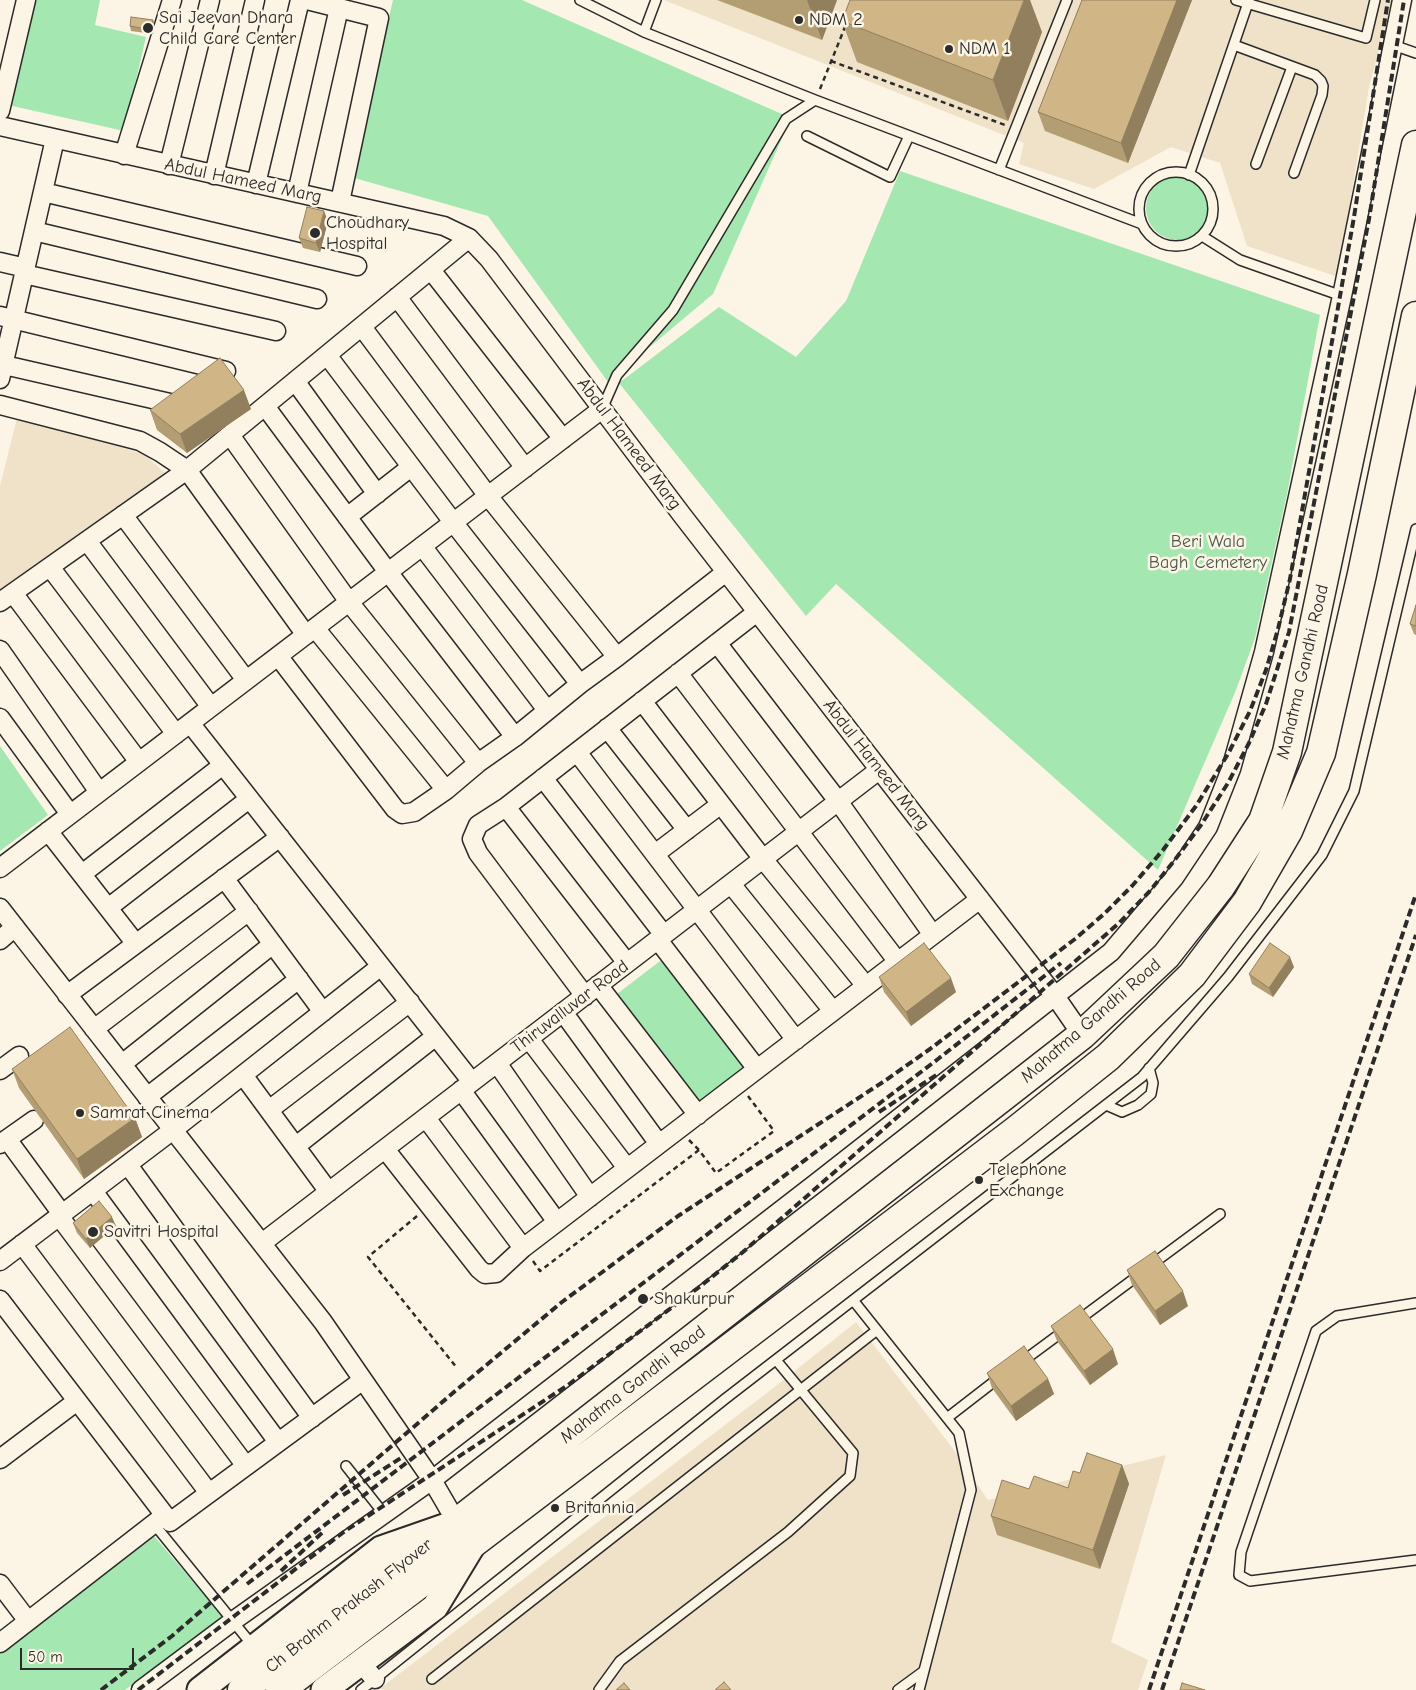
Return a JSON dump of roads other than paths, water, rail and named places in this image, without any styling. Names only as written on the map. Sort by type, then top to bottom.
[{"type":"main road","name":"Mahatma Gandhi Road","points":[[466,1531],[1082,1035],[1166,956],[1221,886],[1262,821],[1287,752],[1416,145]]},
{"type":"main road","name":"Mahatma Gandhi Road","points":[[466,1531],[1014,1132],[1108,1057],[1192,975],[1247,902],[1288,831],[1321,753],[1362,574],[1416,316]]},
{"type":"main road","name":"Ch Brahm Prakash Flyover","points":[[280,1690],[414,1572],[466,1531]]},
{"type":"main road","name":"Ch Brahm Prakash Flyover","points":[[242,1690],[414,1572]]},
{"type":"street","points":[[0,111],[26,0]]},
{"type":"street","points":[[124,155],[172,0]]},
{"type":"street","points":[[169,165],[210,0]]},
{"type":"street","points":[[214,175],[255,0]]},
{"type":"street","points":[[256,184],[300,0]]},
{"type":"street","points":[[307,0],[377,16],[380,19],[340,202]]},
{"type":"street","points":[[141,1690],[233,1621],[432,1480],[1111,952],[1174,878],[1208,826],[1231,769],[1264,652],[1342,296],[1402,0]]},
{"type":"street","points":[[297,193],[339,8]]},
{"type":"street","name":"Abdul Hameed Marg","points":[[0,126],[444,226],[469,238],[489,259],[726,572],[1055,996],[1082,1035]]},
{"type":"street","points":[[55,139],[25,271],[7,317],[1,369],[183,406]]},
{"type":"street","points":[[43,192],[357,266]]},
{"type":"street","points":[[34,231],[316,299]]},
{"type":"street","points":[[139,762],[6,598],[187,470],[469,238]]},
{"type":"street","points":[[0,262],[25,271],[276,331]]},
{"type":"street","points":[[431,270],[563,438]]},
{"type":"street","points":[[397,297],[525,468]]},
{"type":"street","points":[[7,317],[226,372]]},
{"type":"street","points":[[362,327],[488,496],[617,657]]},
{"type":"street","points":[[327,355],[453,522],[580,684]]},
{"type":"street","points":[[295,381],[377,494]]},
{"type":"street","points":[[0,405],[140,441],[187,470],[310,631],[446,790]]},
{"type":"street","points":[[265,406],[388,572],[515,737]]},
{"type":"street","points":[[0,868],[602,409]]},
{"type":"street","points":[[230,434],[349,602],[478,764]]},
{"type":"street","points":[[347,517],[411,467]]},
{"type":"street","points":[[123,516],[246,680]]},
{"type":"street","points":[[87,541],[211,707]]},
{"type":"street","points":[[422,546],[547,710]]},
{"type":"street","points":[[50,567],[183,728],[223,765],[410,1002],[436,1036],[557,1222]]},
{"type":"street","points":[[278,656],[395,809],[402,814],[414,812],[515,737],[580,684],[726,572]]},
{"type":"street","points":[[698,1114],[478,853],[472,839],[478,824],[506,807],[757,612]]},
{"type":"street","points":[[717,643],[838,801],[932,935]]},
{"type":"street","points":[[0,650],[99,792]]},
{"type":"street","points":[[678,673],[898,962]]},
{"type":"street","points":[[642,701],[763,859],[866,986]]},
{"type":"street","points":[[0,718],[70,814]]},
{"type":"street","points":[[607,728],[687,830]]},
{"type":"street","points":[[577,752],[796,1040]]},
{"type":"street","points":[[82,874],[223,765]]},
{"type":"street","name":"Thiruvalluvar Road","points":[[262,1243],[879,770]]},
{"type":"street","points":[[543,778],[758,1069]]},
{"type":"street","points":[[108,908],[249,799]]},
{"type":"street","points":[[655,854],[721,804]]},
{"type":"street","points":[[506,807],[627,963]]},
{"type":"street","points":[[48,831],[136,944]]},
{"type":"street","points":[[68,995],[280,837]]},
{"type":"street","points":[[224,878],[323,1012]]},
{"type":"street","points":[[731,884],[833,1011]]},
{"type":"street","points":[[385,1149],[479,1269],[485,1274],[496,1273],[523,1248],[980,899]]},
{"type":"street","points":[[0,908],[323,1322],[466,1531]]},
{"type":"street","points":[[94,1029],[249,912]]},
{"type":"street","points":[[0,940],[15,927]]},
{"type":"street","points":[[122,1064],[273,944]]},
{"type":"street","points":[[0,1261],[128,1165],[381,966]]},
{"type":"street","points":[[148,1097],[299,979]]},
{"type":"street","points":[[269,1110],[410,1002]]},
{"type":"street","points":[[563,1012],[659,1144]]},
{"type":"street","points":[[296,1146],[436,1036]]},
{"type":"street","points":[[529,1039],[627,1168]]},
{"type":"street","points":[[0,1070],[19,1056]]},
{"type":"street","points":[[497,1063],[590,1197]]},
{"type":"street","points":[[243,1075],[329,1192]]},
{"type":"street","points":[[426,1118],[523,1248]]},
{"type":"street","points":[[34,1120],[3,1142],[61,1215],[246,1466]]},
{"type":"street","points":[[128,1165],[312,1418]]},
{"type":"street","points":[[93,1191],[278,1442]]},
{"type":"street","points":[[22,1244],[209,1493]]},
{"type":"street","points":[[0,1300],[77,1401],[160,1520],[170,1522],[363,1380]]},
{"type":"street","points":[[0,1460],[77,1401]]},
{"type":"street","points":[[0,1643],[160,1520]]},
{"type":"street","points":[[200,1690],[381,1549],[466,1531]]},
{"type":"street","points":[[324,1690],[368,1671],[435,1606],[466,1531]]},
{"type":"street","points":[[0,1584],[28,1621]]},
{"type":"lane","points":[[580,0],[644,32],[815,100],[1142,224]]},
{"type":"lane","points":[[644,32],[656,0]]},
{"type":"lane","points":[[999,170],[1067,0]]},
{"type":"lane","points":[[1236,0],[1249,2],[1366,38],[1375,0]]},
{"type":"lane","points":[[1189,175],[1249,2]]},
{"type":"lane","points":[[1234,45],[1319,78],[1322,94],[1294,173]]},
{"type":"lane","points":[[1393,45],[1416,53]]},
{"type":"lane","points":[[1256,164],[1292,67]]},
{"type":"lane","points":[[602,409],[617,375],[673,310],[786,119],[815,100]]},
{"type":"lane","points":[[807,136],[890,178],[909,136]]},
{"type":"lane","points":[[1175,172],[1189,175],[1203,183],[1210,194],[1213,209],[1211,222],[1202,236],[1191,243],[1177,246],[1163,244],[1150,235],[1142,224],[1139,211],[1142,196],[1147,186],[1161,176],[1175,172]]},
{"type":"lane","points":[[1202,236],[1240,260],[1342,296]]},
{"type":"lane","points":[[361,1690],[368,1671],[776,1360],[1142,1077],[1228,977],[1322,855],[1354,791],[1416,529]]},
{"type":"lane","points":[[1106,1106],[1122,1112],[1138,1106],[1151,1094],[1153,1083],[1150,1068]]},
{"type":"lane","points":[[1017,1365],[1220,1214]]},
{"type":"lane","points":[[854,1300],[959,1433],[971,1490],[919,1690]]},
{"type":"lane","points":[[1416,1304],[1336,1316],[1316,1331],[1241,1552],[1239,1575],[1250,1581],[1416,1560]]},
{"type":"lane","points":[[432,1679],[877,1330]]},
{"type":"lane","points":[[599,1690],[620,1661],[788,1532],[850,1476],[853,1453],[776,1360]]},
{"type":"lane","points":[[946,1418],[1009,1371]]},
{"type":"lane","points":[[346,1466],[384,1514]]},
{"type":"lane","points":[[160,1520],[254,1648]]},
{"type":"lane","points":[[898,1690],[924,1671]]},
{"type":"railway","points":[[101,1690],[172,1636],[454,1392],[562,1302],[678,1216],[886,1080],[930,1049],[1075,939],[1132,886],[1163,850],[1196,806],[1228,754],[1250,711],[1266,670],[1278,629],[1290,579],[1354,217],[1388,0]]},
{"type":"railway","points":[[138,1690],[345,1531],[568,1385],[743,1252],[1119,923],[1149,892],[1201,825],[1228,783],[1249,743],[1266,704],[1289,632],[1369,219],[1404,0]]},
{"type":"railway","points":[[1149,1690],[1416,894]]},
{"type":"railway","points":[[1162,1690],[1416,935]]},
{"type":"railway","points":[[247,1584],[938,1059],[1061,963]]},
{"type":"railway","points":[[879,1112],[938,1074]]},
{"type":"railway","points":[[343,1495],[404,1456]]},
{"type":"railway","points":[[281,1571],[323,1532]]},
{"type":"place","name":"NDM 2","points":[[799,20]]},
{"type":"place","name":"Sai Jeevan Dhara Child Care Center","points":[[148,28]]},
{"type":"place","name":"NDM 1","points":[[949,49]]},
{"type":"place","name":"Choudhary Hospital","points":[[315,233]]},
{"type":"place","name":"Samrat Cinema","points":[[80,1113]]},
{"type":"place","name":"Telephone Exchange","points":[[979,1180]]},
{"type":"place","name":"Savitri Hospital","points":[[93,1232]]},
{"type":"place","name":"Shakurpur","points":[[643,1299]]},
{"type":"place","name":"Britannia","points":[[555,1508]]},
{"type":"park label","name":"Beri Wala Bagh Cemetery","points":[[1208,552]]}]
